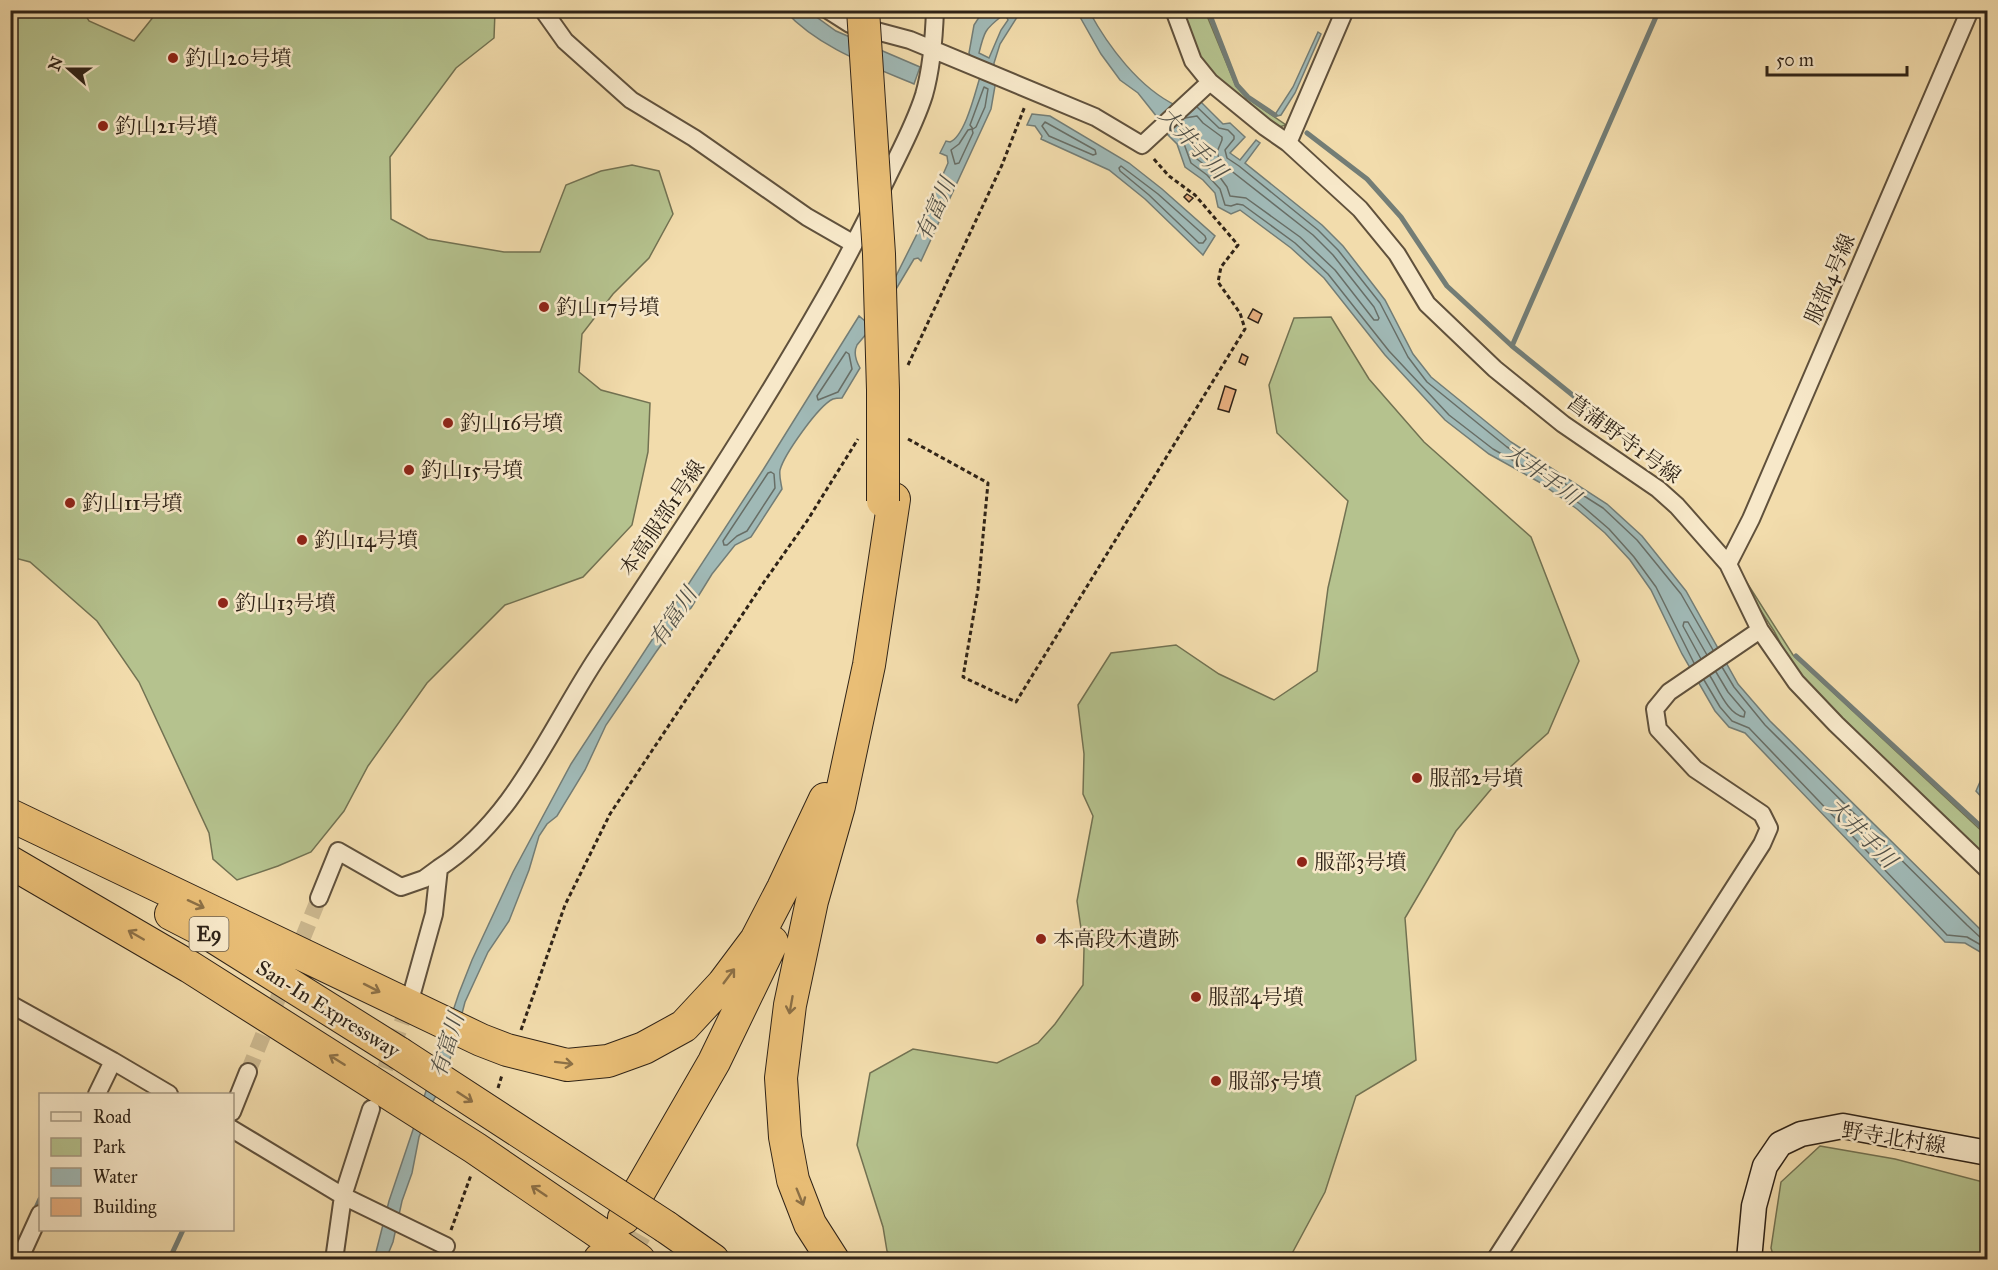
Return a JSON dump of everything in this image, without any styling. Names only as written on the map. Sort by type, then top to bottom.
[{"type":"highway","points":[[643,1224],[714,1062],[776,933],[825,799],[859,666],[889,500],[879,254],[863,10]]},
{"type":"highway","points":[[833,1260],[810,1224],[793,1180],[785,1137],[781,1078],[790,1005],[812,901],[839,806],[869,665],[889,500],[895,381],[875,10]]},
{"type":"highway","points":[[10,815],[326,965],[414,1002],[481,1040],[513,1043],[567,1065],[608,1061],[644,1048],[684,1026],[723,984],[756,940],[825,799]]},
{"type":"highway","name":"San-In Expressway","points":[[10,829],[206,932],[399,1053],[643,1224],[713,1260]]},
{"type":"highway","name":"San-In Expressway","points":[[10,862],[190,967],[379,1100],[473,1161],[568,1210],[639,1260]]},
{"type":"highway","points":[[643,1224],[756,1019],[812,901]]},
{"type":"highway","points":[[568,1210],[627,1260]]},
{"type":"street","points":[[543,10],[565,41],[632,100],[694,138],[807,217],[854,244]]},
{"type":"street","points":[[828,10],[850,24],[910,40],[1147,141],[1207,85]]},
{"type":"street","name":"本高服部1号線","points":[[319,898],[338,850],[401,887],[424,879],[453,859],[479,837],[510,801],[591,667],[730,456],[796,349],[854,244],[912,125],[939,52],[935,10]]},
{"type":"street","name":"菖蒲野寺1号線","points":[[1174,10],[1193,61],[1207,85],[1288,143],[1360,209],[1398,254],[1427,304],[1495,369],[1563,424],[1658,489],[1693,524],[1728,564],[1760,630],[1804,690],[1844,732],[1988,870]]},
{"type":"street","points":[[1288,143],[1345,10]]},
{"type":"street","name":"服部4号線","points":[[1728,564],[1751,519],[1970,10]]},
{"type":"street","points":[[1495,1260],[1762,844],[1769,828],[1762,814],[1695,769],[1658,729],[1655,709],[1669,692],[1760,630]]},
{"type":"street","points":[[414,1002],[434,914],[439,868]]},
{"type":"street","points":[[10,1004],[166,1093]]},
{"type":"street","points":[[98,1093],[113,1061]]},
{"type":"street","points":[[234,1107],[248,1072]]},
{"type":"street","points":[[334,1260],[343,1196],[379,1100]]},
{"type":"street","name":"野寺北村線","points":[[1749,1260],[1754,1206],[1765,1166],[1780,1144],[1801,1134],[1843,1126],[1988,1153]]},
{"type":"street","points":[[234,1130],[343,1196],[446,1246]]},
{"type":"street","points":[[19,1260],[39,1216]]},
{"type":"path","points":[[908,374],[908,366],[1002,165],[1023,87]]},
{"type":"path","points":[[907,438],[988,483],[978,590],[963,677],[1016,702],[1245,329],[1240,313],[1218,282],[1221,267],[1238,245],[1195,195],[1169,176],[1147,141]]},
{"type":"path","points":[[513,1043],[565,905],[610,814],[807,521],[861,434]]},
{"type":"path","points":[[446,1246],[473,1161]]},
{"type":"green space","points":[[11,10],[83,11],[89,21],[134,41],[158,11],[495,11],[494,38],[456,68],[390,157],[391,219],[428,239],[504,252],[540,252],[566,185],[601,171],[632,165],[659,171],[673,214],[649,258],[613,294],[582,334],[579,372],[601,390],[650,403],[648,452],[632,525],[583,577],[505,605],[427,683],[368,766],[344,811],[311,852],[237,880],[213,859],[209,833],[139,682],[97,621],[30,562],[11,557]]},
{"type":"green space","points":[[1179,11],[1205,11],[1236,86],[1247,98],[1286,125],[1279,127],[1269,125],[1205,68]]},
{"type":"green space","points":[[1331,317],[1369,379],[1424,442],[1531,537],[1579,661],[1548,733],[1508,769],[1456,831],[1405,918],[1416,1060],[1356,1096],[1325,1192],[1289,1259],[895,1259],[887,1251],[883,1227],[857,1145],[870,1073],[913,1049],[997,1063],[1038,1043],[1083,985],[1084,949],[1077,901],[1093,816],[1083,794],[1084,754],[1078,705],[1111,653],[1176,645],[1219,674],[1274,700],[1317,671],[1328,588],[1348,501],[1277,433],[1269,385],[1294,318]]},
{"type":"green space","points":[[1735,564],[1793,655],[1987,836],[1987,858],[1975,852],[1799,678],[1774,631],[1746,588]]},
{"type":"green space","points":[[1820,1146],[1895,1159],[1987,1183],[1987,1259],[1774,1259],[1771,1248],[1781,1182]]},
{"type":"water","points":[[785,11],[808,11],[836,31],[920,67],[914,84],[829,45],[798,24]]},
{"type":"water","name":"有富川","points":[[983,11],[1021,11],[1000,44],[994,63],[995,86],[991,109],[921,261],[918,258],[914,259],[877,321],[857,345],[855,351],[860,368],[842,398],[833,399],[819,411],[788,454],[780,470],[782,489],[751,537],[735,545],[712,574],[691,608],[682,616],[656,652],[606,725],[585,770],[557,816],[547,824],[539,836],[529,870],[509,921],[488,952],[465,1002],[444,1082],[433,1101],[419,1137],[412,1173],[402,1201],[393,1242],[386,1259],[374,1260],[389,1201],[459,993],[513,872],[571,764],[763,470],[859,316],[865,321],[894,280],[948,163],[947,156],[940,153],[946,141],[950,142],[960,132],[972,103],[980,77],[969,53],[974,25]],"holes":[[[1002,16],[1006,16],[1008,20],[989,58],[979,53],[984,35],[989,28]]]},
{"type":"water","name":"大井手川","points":[[1078,11],[1089,11],[1105,38],[1126,65],[1163,98],[1177,106],[1199,100],[1223,124],[1230,123],[1245,137],[1230,153],[1240,160],[1256,140],[1260,143],[1245,163],[1322,225],[1343,246],[1385,300],[1413,354],[1431,377],[1511,442],[1607,504],[1642,536],[1686,591],[1738,684],[1770,721],[1987,936],[1987,956],[1965,943],[1945,942],[1745,733],[1729,727],[1715,711],[1682,654],[1651,590],[1630,560],[1605,533],[1577,509],[1539,482],[1489,454],[1445,420],[1385,355],[1324,278],[1291,248],[1240,210],[1231,214],[1218,207],[1215,193],[1203,180],[1185,167],[1177,144],[1166,133],[1161,122],[1138,93],[1120,80],[1101,54]]},
{"type":"water","points":[[1318,32],[1321,34],[1295,93],[1281,115],[1277,116],[1276,113],[1293,87]]},
{"type":"water","points":[[1032,114],[1050,116],[1129,163],[1162,189],[1215,236],[1203,255],[1145,199],[1109,170],[1041,139],[1042,136],[1035,126],[1027,125]]},
{"type":"water","points":[[1987,766],[1987,779],[1983,791],[1987,797],[1987,803],[1976,791]]},
{"type":"building","points":[[1187,194],[1193,198],[1189,202],[1184,197]]},
{"type":"building","points":[[1253,309],[1262,314],[1258,323],[1248,318]]},
{"type":"building","points":[[1242,354],[1248,357],[1245,365],[1239,362]]},
{"type":"building","points":[[1225,386],[1236,390],[1229,412],[1218,409]]},
{"type":"waterway","points":[[1208,10],[1237,85],[1248,97],[1275,115]]},
{"type":"waterway","points":[[1512,346],[1659,10]]},
{"type":"waterway","points":[[1307,133],[1367,179],[1401,217],[1447,286],[1512,346],[1591,410]]},
{"type":"waterway","points":[[1796,656],[1988,833]]},
{"type":"waterway","points":[[34,1212],[39,1201]]},
{"type":"waterway","points":[[169,1260],[183,1231]]},
{"type":"tunnel","points":[[248,1072],[319,898]]},
{"type":"tunnel","points":[[377,1091],[410,1000]]},
{"type":"tunnel","points":[[620,1260],[639,1227]]},
{"type":"place","name":"釣山20号墳","points":[[173,58]]},
{"type":"place","name":"釣山21号墳","points":[[103,126]]},
{"type":"place","name":"釣山17号墳","points":[[544,307]]},
{"type":"place","name":"釣山16号墳","points":[[448,423]]},
{"type":"place","name":"釣山15号墳","points":[[409,470]]},
{"type":"place","name":"釣山11号墳","points":[[70,503]]},
{"type":"place","name":"釣山14号墳","points":[[302,540]]},
{"type":"place","name":"釣山13号墳","points":[[223,603]]},
{"type":"place","name":"服部2号墳","points":[[1417,778]]},
{"type":"place","name":"服部3号墳","points":[[1302,862]]},
{"type":"place","name":"本高段木遺跡","points":[[1041,939]]},
{"type":"place","name":"服部4号墳","points":[[1196,997]]},
{"type":"place","name":"服部5号墳","points":[[1216,1081]]}]
